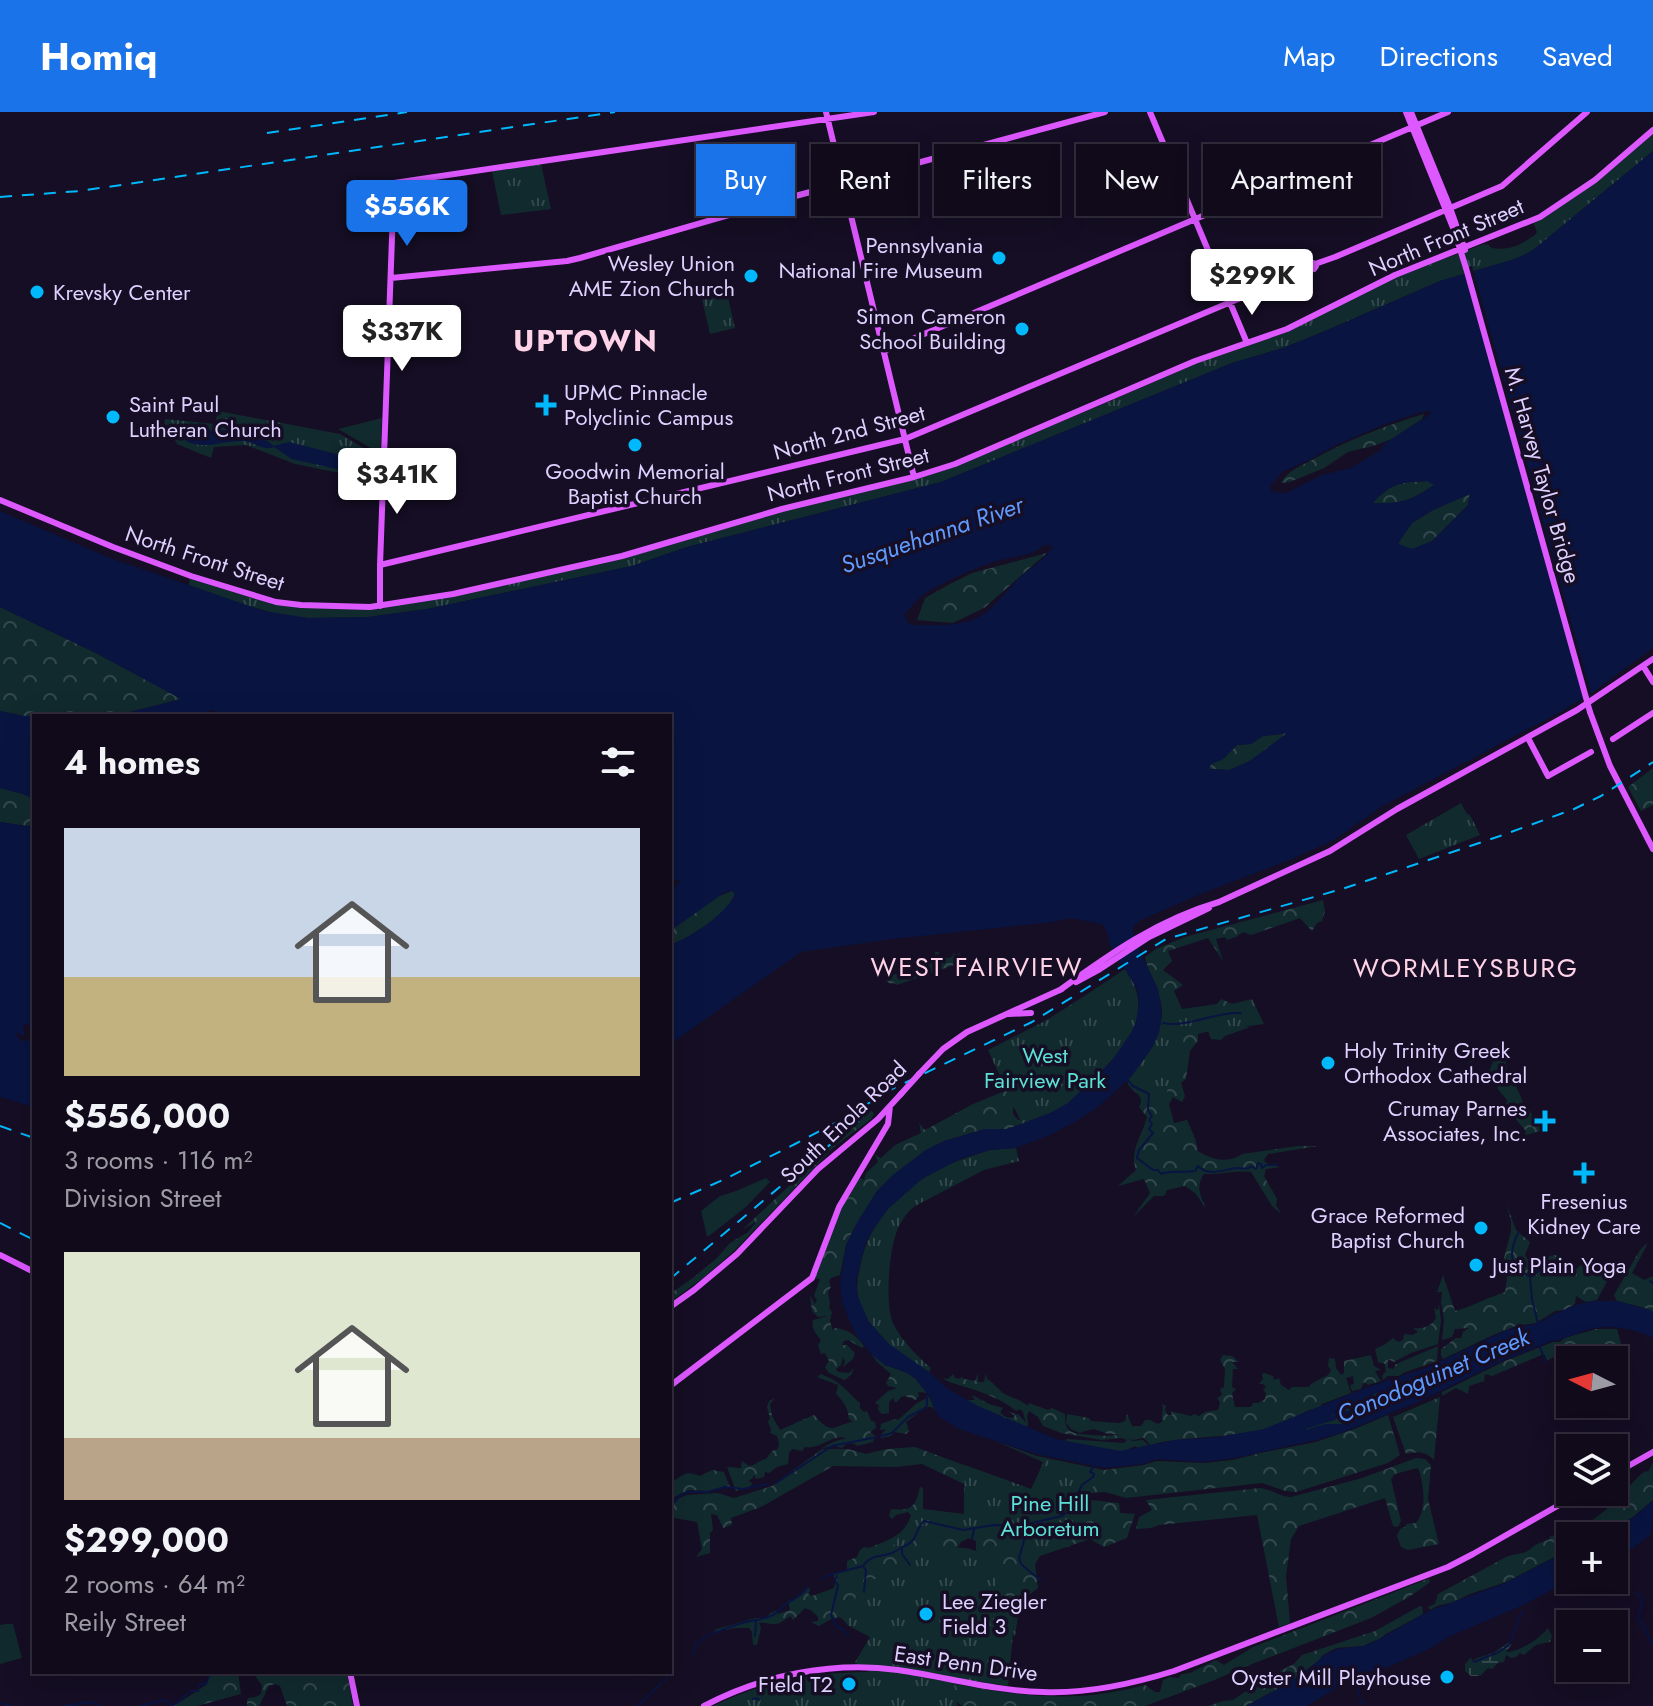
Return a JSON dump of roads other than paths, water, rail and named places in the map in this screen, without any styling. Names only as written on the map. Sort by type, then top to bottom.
[{"type":"main road","points":[[380,606],[394,183],[827,115],[874,112]]},
{"type":"main road","points":[[918,163],[1105,112]]},
{"type":"main road","points":[[1150,112],[1247,343]]},
{"type":"main road","name":"M. Harvey Taylor Bridge","points":[[1409,112],[1462,248],[1592,711]]},
{"type":"main road","points":[[884,351],[1448,112]]},
{"type":"main road","name":"North 2nd Street","points":[[380,565],[905,439],[1502,186],[1587,112]]},
{"type":"main road","points":[[827,115],[834,144]]},
{"type":"main road","name":"North Front Street","points":[[0,500],[113,547],[263,599],[301,605],[380,606],[453,594],[622,556],[782,509],[955,464],[1195,361],[1287,329],[1395,275],[1540,217],[1595,180],[1653,130]]},
{"type":"main road","points":[[391,278],[567,261],[811,192]]},
{"type":"main road","points":[[852,216],[914,477]]},
{"type":"main road","points":[[1467,265],[1469,250],[1475,243]]},
{"type":"main road","points":[[1447,255],[1459,256],[1467,265]]},
{"type":"main road","points":[[364,606],[375,602],[379,588]]},
{"type":"main road","points":[[1596,729],[1596,744],[1591,752],[1548,776],[1528,738],[1581,708],[1653,659]]},
{"type":"main road","points":[[1643,666],[1653,682]]},
{"type":"main road","points":[[1592,711],[1608,757],[1653,846]]},
{"type":"main road","points":[[1592,711],[1608,757]]},
{"type":"main road","points":[[1601,736],[1607,740],[1613,739],[1653,713]]},
{"type":"main road","name":"South Enola Road","points":[[672,1306],[743,1248],[818,1169],[886,1116],[890,1106],[948,1045],[974,1028],[1060,990],[1157,925],[1219,902],[1330,851],[1397,809],[1528,738]]},
{"type":"main road","points":[[1608,757],[1613,739]]},
{"type":"main road","points":[[1591,752],[1601,752],[1608,757]]},
{"type":"main road","points":[[1005,1014],[1031,1013]]},
{"type":"main road","points":[[672,1384],[810,1280],[839,1207],[879,1139],[886,1116]]},
{"type":"main road","points":[[0,1255],[32,1271]]},
{"type":"main road","points":[[1628,1466],[1653,1452]]},
{"type":"main road","name":"East Penn Drive","points":[[704,1706],[769,1680],[816,1670],[851,1667],[897,1670],[1046,1693],[1139,1682],[1448,1567],[1557,1506]]},
{"type":"main road","points":[[350,1674],[357,1706]]},
{"type":"water","name":"Susquehanna River","points":[[1653,151],[1653,648],[1562,711],[1381,807],[1334,840],[1141,920],[1134,926],[1135,941],[1158,989],[1162,1014],[1159,1033],[1152,1048],[1131,1077],[1097,1108],[1050,1135],[1016,1148],[990,1150],[960,1159],[922,1179],[888,1209],[871,1233],[856,1281],[858,1297],[869,1322],[889,1344],[948,1389],[978,1406],[1056,1439],[1120,1451],[1175,1440],[1219,1437],[1264,1429],[1368,1387],[1426,1368],[1507,1330],[1539,1323],[1579,1304],[1617,1301],[1653,1312],[1653,1338],[1617,1328],[1585,1331],[1504,1360],[1418,1402],[1316,1440],[1204,1462],[1157,1459],[1105,1468],[1036,1454],[959,1429],[938,1416],[929,1396],[915,1378],[885,1365],[872,1355],[851,1324],[842,1302],[840,1285],[846,1245],[877,1191],[926,1150],[944,1141],[985,1129],[1008,1129],[1068,1103],[1111,1062],[1131,1033],[1139,1002],[1137,989],[1110,945],[1102,924],[1067,919],[801,952],[672,1043],[672,944],[707,924],[731,902],[735,894],[725,892],[672,930],[672,891],[680,880],[672,880],[672,714],[220,714],[212,710],[205,714],[122,714],[181,699],[96,653],[0,607],[0,511],[110,558],[264,611],[308,618],[368,617],[427,609],[632,566],[687,547],[941,482],[1232,363],[1283,348],[1440,281],[1530,252]],"holes":[[[1429,411],[1432,413],[1351,468],[1322,475],[1286,493],[1272,492],[1270,487],[1282,472],[1383,425]],[[1427,481],[1434,485],[1418,495],[1391,503],[1373,503],[1397,485]],[[1470,494],[1468,505],[1432,541],[1412,549],[1398,544],[1412,523]],[[1044,545],[1053,546],[980,616],[951,624],[910,625],[904,615],[922,596],[947,581],[989,563],[1028,554]],[[1287,733],[1250,761],[1229,770],[1209,769],[1211,764],[1223,759],[1237,745],[1251,744],[1263,736]],[[1393,1388],[1399,1392],[1396,1398],[1361,1414],[1356,1420],[1308,1430],[1305,1428],[1305,1425],[1378,1392],[1383,1394]]]},
{"type":"water","points":[[234,430],[274,446],[289,442],[352,458],[359,462],[360,468],[355,473],[292,459],[274,447],[266,448],[244,441],[203,445],[181,437],[181,432],[185,431]]},
{"type":"water","points":[[0,711],[32,716],[32,798],[0,788]]},
{"type":"water","points":[[0,822],[32,825],[32,1026],[25,1024],[25,1035],[18,1032],[16,1035],[22,1041],[32,1040],[32,1106],[0,1097]]},
{"type":"water","points":[[1653,1501],[1651,1534],[1628,1552],[1628,1522],[1625,1522]]},
{"type":"water","points":[[1556,1557],[1556,1588],[1521,1606],[1448,1637],[1402,1661],[1359,1674],[1307,1706],[1247,1706],[1290,1682],[1321,1657],[1337,1649],[1374,1642],[1429,1611],[1505,1583]]},
{"type":"waterway","points":[[1163,1023],[1183,1023],[1241,1013]]},
{"type":"waterway","points":[[1127,1079],[1133,1086],[1149,1094],[1148,1110],[1152,1116],[1149,1129],[1153,1133],[1139,1150],[1137,1158],[1153,1170],[1161,1174],[1191,1172],[1198,1166],[1216,1172],[1251,1166],[1256,1169],[1258,1163],[1262,1168],[1277,1165]]},
{"type":"waterway","points":[[1518,1233],[1512,1258],[1517,1268],[1529,1276]]},
{"type":"waterway","points":[[1530,1277],[1553,1261],[1563,1261]]},
{"type":"waterway","points":[[1530,1277],[1538,1324]]},
{"type":"waterway","points":[[1539,1345],[1546,1362]]},
{"type":"waterway","name":"Conodoguinet Creek","points":[[1302,1427],[1403,1394]]},
{"type":"waterway","points":[[881,1436],[892,1433],[908,1417],[925,1408],[927,1396]]},
{"type":"waterway","points":[[776,1483],[832,1446],[877,1437]]},
{"type":"waterway","points":[[1077,1495],[1082,1485],[1093,1477],[1094,1474],[1090,1472],[1095,1464]]},
{"type":"waterway","points":[[672,1501],[688,1492],[708,1492],[725,1487],[743,1489],[768,1484]]},
{"type":"waterway","points":[[821,1580],[863,1566],[873,1557],[892,1553],[910,1543],[924,1521],[963,1530],[994,1525],[1019,1526],[1062,1516],[1075,1500]]},
{"type":"waterway","points":[[1025,1526],[1026,1534],[1019,1558],[1021,1564],[1041,1581]]},
{"type":"waterway","points":[[972,1539],[974,1529]]},
{"type":"waterway","points":[[902,1549],[910,1565]]},
{"type":"waterway","points":[[864,1567],[864,1592]]},
{"type":"waterway","points":[[837,1576],[838,1586],[831,1615],[837,1627],[848,1635]]},
{"type":"waterway","points":[[712,1634],[773,1615],[808,1587]]},
{"type":"waterway","points":[[1637,1593],[1642,1600],[1639,1617],[1653,1645]]},
{"type":"waterway","points":[[1474,1662],[1509,1645],[1522,1611]]},
{"type":"waterway","points":[[755,1636],[756,1621]]},
{"type":"waterway","points":[[693,1654],[696,1644],[708,1635]]},
{"type":"waterway","points":[[953,1671],[957,1659]]},
{"type":"waterway","points":[[173,1706],[191,1691],[198,1691],[199,1684],[206,1684],[213,1674]]},
{"type":"waterway","points":[[665,1682],[668,1674]]},
{"type":"waterway","points":[[637,1706],[662,1683]]},
{"type":"waterway","points":[[1357,1686],[1360,1698]]},
{"type":"waterway","points":[[753,1699],[759,1700]]},
{"type":"waterway","points":[[140,1706],[164,1700],[172,1705]]},
{"type":"waterway","points":[[1360,1701],[1365,1703]]},
{"type":"waterway","points":[[63,1706],[93,1702],[100,1706]]},
{"type":"waterway","points":[[0,1703],[11,1706]]},
{"type":"railway","points":[[267,133],[407,112]]},
{"type":"railway","points":[[0,197],[80,191],[615,112]]},
{"type":"railway","points":[[672,1202],[723,1180],[841,1120],[892,1089],[1032,1022],[1166,939],[1342,889],[1500,836],[1601,796],[1653,762]]},
{"type":"railway","points":[[672,1277],[863,1117]]},
{"type":"railway","points":[[0,1126],[32,1137]]},
{"type":"railway","points":[[0,1223],[32,1239]]},
{"type":"place","name":"Pennsylvania National Fire Museum","points":[[999,258]]},
{"type":"place","name":"Wesley Union AME Zion Church","points":[[751,276]]},
{"type":"place","name":"Krevsky Center","points":[[37,292]]},
{"type":"place","name":"Simon Cameron School Building","points":[[1022,329]]},
{"type":"place","name":"UPMC Pinnacle Polyclinic Campus","points":[[546,405]]},
{"type":"place","name":"Saint Paul Lutheran Church","points":[[113,417]]},
{"type":"place","name":"Goodwin Memorial Baptist Church","points":[[635,445]]},
{"type":"place","name":"Holy Trinity Greek Orthodox Cathedral","points":[[1328,1063]]},
{"type":"place","name":"Crumay Parnes Associates, Inc.","points":[[1545,1121]]},
{"type":"place","name":"Fresenius Kidney Care","points":[[1584,1173]]},
{"type":"place","name":"Grace Reformed Baptist Church","points":[[1481,1228]]},
{"type":"place","name":"Just Plain Yoga","points":[[1476,1265]]},
{"type":"place","name":"Lee Ziegler Field 3","points":[[926,1614]]},
{"type":"place","name":"Oyster Mill Playhouse","points":[[1447,1677]]},
{"type":"place","name":"Field T2","points":[[849,1684]]},
{"type":"district","name":"UPTOWN","points":[[586,341]]},
{"type":"district","name":"WEST FAIRVIEW","points":[[977,967]]},
{"type":"district","name":"WORMLEYSBURG","points":[[1466,968]]},
{"type":"park label","name":"West Fairview Park","points":[[1045,1068]]},
{"type":"park label","name":"Pine Hill Arboretum","points":[[1050,1516]]}]
